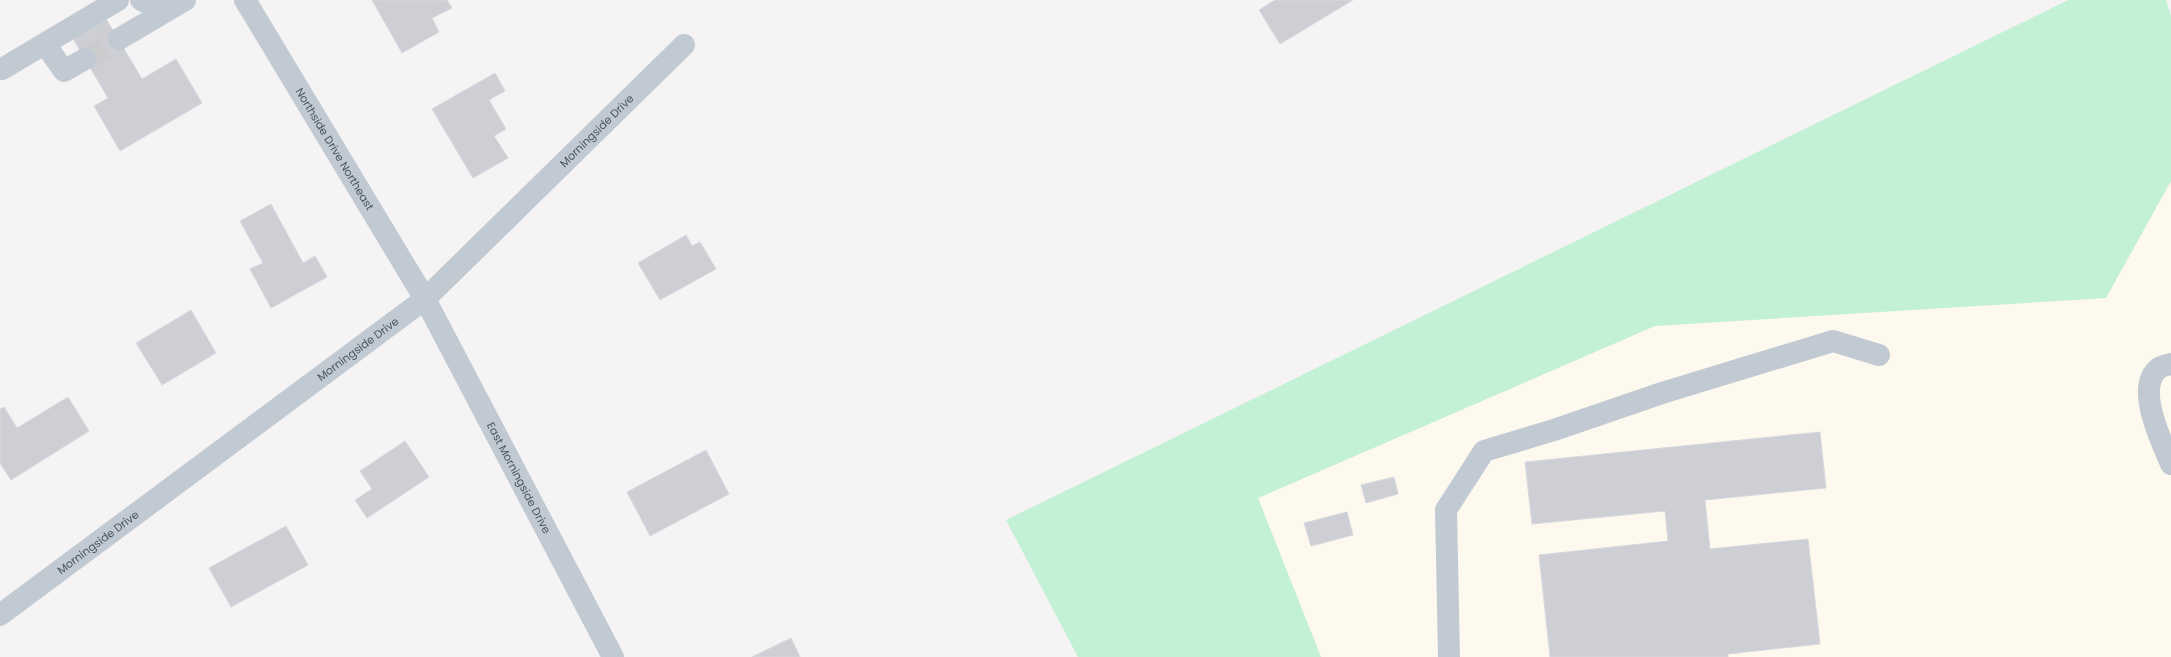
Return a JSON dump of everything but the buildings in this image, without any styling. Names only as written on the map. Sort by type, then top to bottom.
[{"type":"street","points":[[2,69],[118,0]]},
{"type":"street","points":[[141,0],[165,11]]},
{"type":"street","points":[[119,39],[185,0]]},
{"type":"street","name":"Northside Drive Northeast","points":[[245,0],[425,299]]},
{"type":"street","points":[[45,44],[64,71],[84,59]]},
{"type":"street","name":"Morningside Drive","points":[[0,615],[425,299],[684,45]]},
{"type":"street","name":"East Morningside Drive","points":[[425,299],[613,657]]},
{"type":"street","points":[[1449,657],[1446,510],[1484,451],[1554,430],[1662,393],[1833,341],[1879,355]]},
{"type":"street","points":[[2171,364],[2159,369],[2151,381],[2150,408],[2171,464]]},
{"type":"shaded area","points":[[2171,181],[2171,657],[1321,657],[1258,498],[1655,326],[2106,298]]},
{"type":"green space","points":[[2068,0],[2166,0],[2171,16],[2171,181],[2106,298],[1655,326],[1258,498],[1321,657],[1078,657],[1006,520]]},
{"type":"tunnel","points":[[85,59],[119,39]]}]
